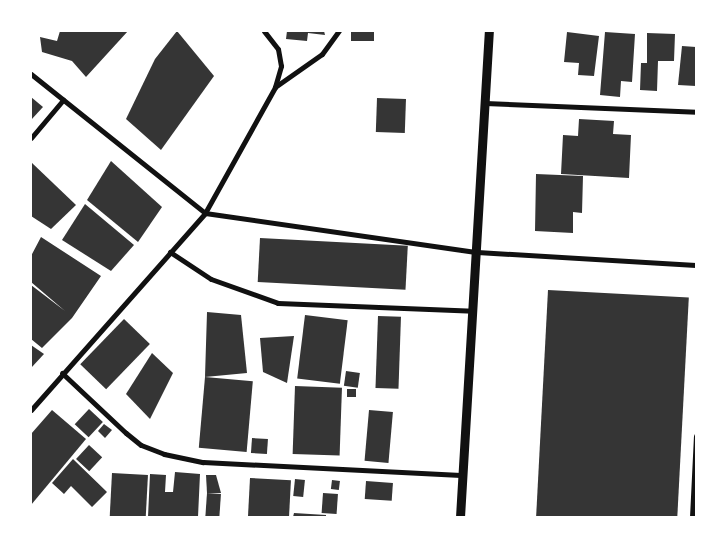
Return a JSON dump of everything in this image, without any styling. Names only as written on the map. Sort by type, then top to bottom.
[{"type":"street","points":[[31,410],[205,213],[275,87],[281,66],[278,49],[264,31]]},
{"type":"street","points":[[275,87],[322,54],[339,31]]},
{"type":"street","points":[[460,517],[461,475],[477,252],[489,31]]},
{"type":"street","points":[[31,74],[205,213],[477,252],[696,265]]},
{"type":"street","points":[[31,138],[63,100]]},
{"type":"street","points":[[485,103],[696,112]]},
{"type":"street","points":[[170,252],[211,279],[278,303],[473,311]]},
{"type":"street","points":[[62,373],[141,445],[164,454],[212,462],[461,475]]},
{"type":"street","points":[[692,517],[696,436]]},
{"type":"building","points":[[60,31],[128,31],[86,77],[72,61],[42,52],[40,37],[57,41]]},
{"type":"building","points":[[177,31],[214,76],[161,150],[126,119],[155,59]]},
{"type":"building","points":[[287,31],[324,31],[325,35],[308,33],[307,41],[286,39]]},
{"type":"building","points":[[351,31],[374,31],[374,41],[351,41]]},
{"type":"building","points":[[567,32],[599,36],[594,76],[578,75],[579,63],[564,62]]},
{"type":"building","points":[[605,32],[635,34],[632,82],[621,81],[620,97],[600,95]]},
{"type":"building","points":[[647,33],[675,34],[674,61],[658,61],[657,91],[640,90],[641,63],[647,63]]},
{"type":"building","points":[[682,46],[696,47],[696,86],[678,85]]},
{"type":"building","points":[[31,97],[43,107],[31,120]]},
{"type":"building","points":[[377,98],[406,99],[405,133],[376,132]]},
{"type":"building","points":[[579,119],[614,121],[613,134],[631,135],[629,178],[561,174],[563,135],[578,136]]},
{"type":"building","points":[[111,161],[162,207],[138,242],[87,200]]},
{"type":"building","points":[[31,162],[76,205],[51,229],[31,216]]},
{"type":"building","points":[[536,174],[583,176],[582,213],[573,212],[573,233],[535,231]]},
{"type":"building","points":[[85,204],[134,245],[111,271],[62,240]]},
{"type":"building","points":[[41,237],[101,276],[72,318],[42,348],[31,339],[31,285],[65,311],[31,282],[31,256]]},
{"type":"building","points":[[260,238],[408,246],[405,290],[258,282]]},
{"type":"building","points":[[548,290],[689,297],[677,517],[536,517]]},
{"type":"building","points":[[207,312],[241,315],[247,373],[205,377]]},
{"type":"building","points":[[305,315],[348,320],[340,384],[297,379]]},
{"type":"building","points":[[378,316],[401,317],[398,389],[375,388]]},
{"type":"building","points":[[124,319],[150,344],[106,389],[80,364]]},
{"type":"building","points":[[294,336],[287,383],[263,372],[260,338]]},
{"type":"building","points":[[31,345],[44,354],[31,368]]},
{"type":"building","points":[[152,353],[173,373],[150,419],[126,394]]},
{"type":"building","points":[[346,371],[360,373],[358,388],[344,386]]},
{"type":"building","points":[[205,377],[253,381],[247,452],[199,448]]},
{"type":"building","points":[[295,386],[342,388],[340,456],[293,454]]},
{"type":"building","points":[[347,389],[356,389],[356,397],[347,397]]},
{"type":"building","points":[[89,409],[103,422],[89,437],[75,424]]},
{"type":"building","points":[[52,410],[86,439],[31,505],[31,434]]},
{"type":"building","points":[[369,410],[393,412],[388,463],[365,461]]},
{"type":"building","points":[[104,424],[112,430],[105,438],[98,431]]},
{"type":"building","points":[[252,438],[268,439],[267,454],[251,453]]},
{"type":"building","points":[[89,445],[102,457],[89,471],[76,459]]},
{"type":"building","points":[[73,459],[107,492],[92,507],[71,486],[64,494],[52,483]]},
{"type":"building","points":[[175,472],[200,474],[198,517],[148,517],[150,474],[166,475],[165,492],[173,492]]},
{"type":"building","points":[[112,473],[148,475],[146,517],[110,517]]},
{"type":"building","points":[[206,475],[216,475],[221,493],[207,493]]},
{"type":"building","points":[[250,478],[291,480],[289,517],[248,517]]},
{"type":"building","points":[[295,479],[305,480],[303,497],[293,496]]},
{"type":"building","points":[[332,480],[340,481],[339,490],[331,489]]},
{"type":"building","points":[[366,481],[393,483],[392,501],[365,499]]},
{"type":"building","points":[[207,493],[221,494],[219,517],[205,517]]},
{"type":"building","points":[[323,493],[338,494],[337,514],[322,513]]},
{"type":"building","points":[[294,513],[326,515],[326,517],[293,517]]}]
